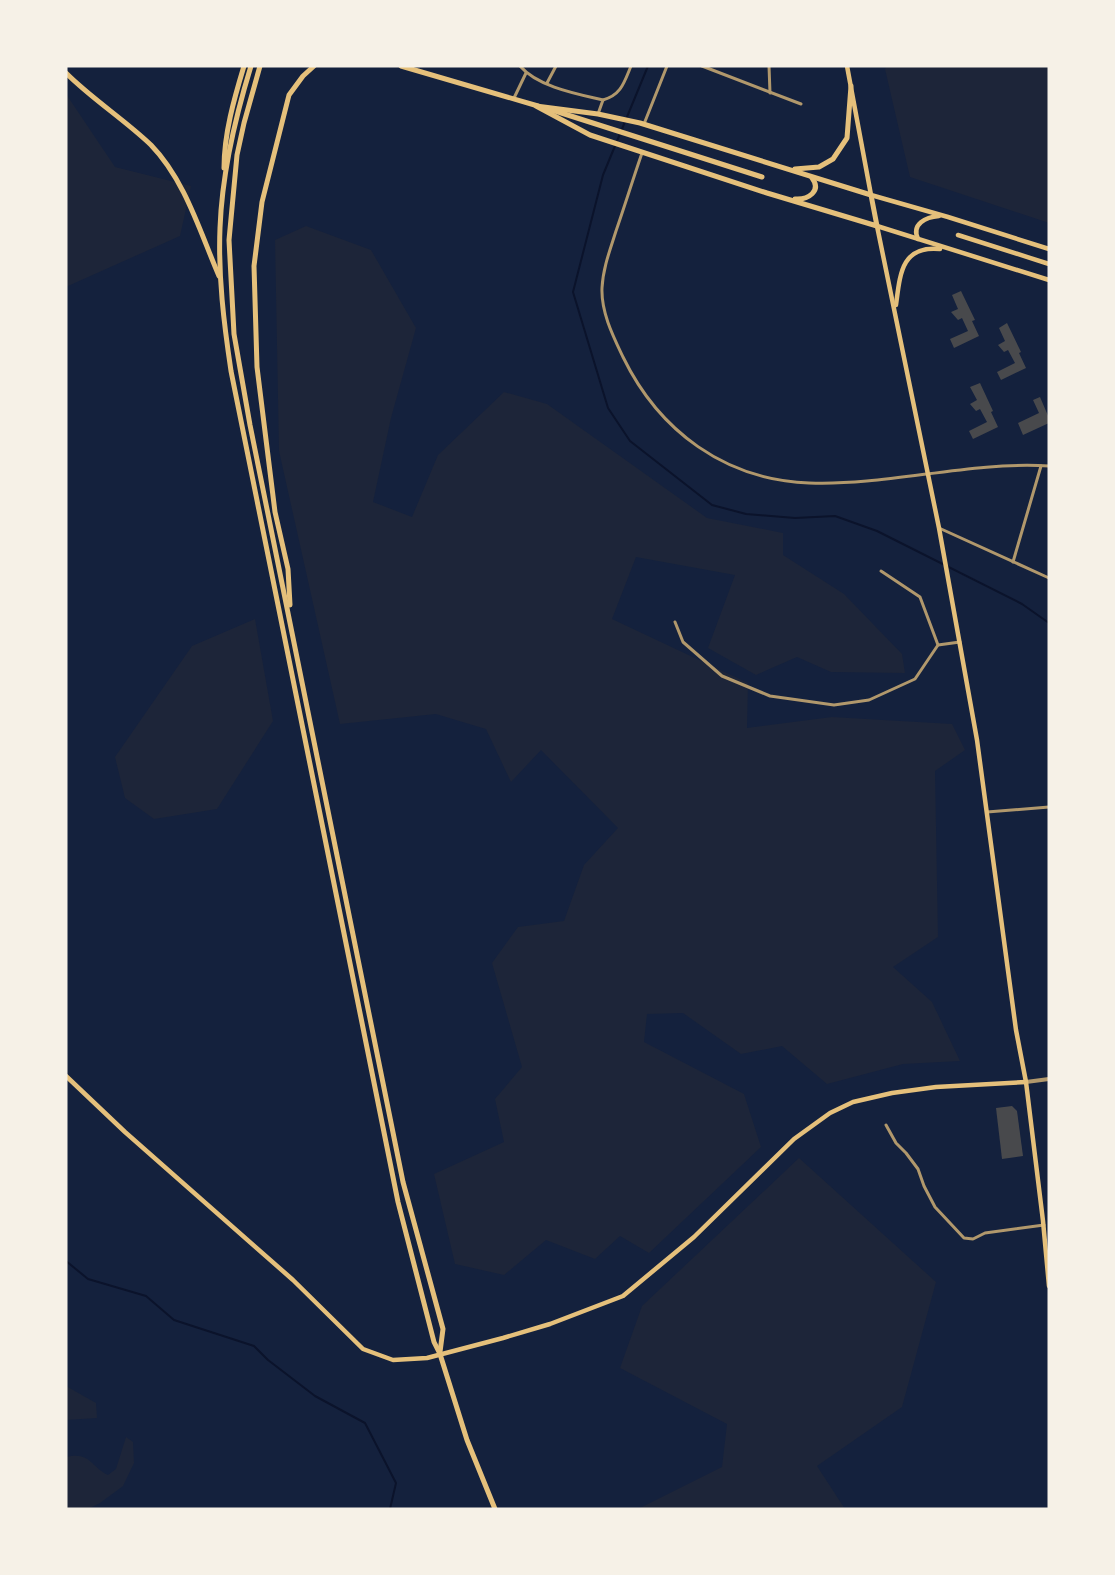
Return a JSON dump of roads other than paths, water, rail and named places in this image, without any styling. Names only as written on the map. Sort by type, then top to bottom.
[{"type":"main road","points":[[244,66],[236,92],[224,153],[220,229],[223,322],[231,371],[398,1202],[434,1342],[440,1354],[467,1440],[495,1509]]},
{"type":"main road","points":[[224,182],[242,95],[251,66]]},
{"type":"main road","points":[[260,66],[237,155],[228,240],[234,334],[403,1182],[443,1329],[440,1354]]},
{"type":"main road","points":[[291,628],[288,569],[275,512],[257,367],[255,266],[262,202],[289,95],[303,76],[314,66]]},
{"type":"main road","points":[[401,66],[536,105],[762,177]]},
{"type":"main road","points":[[411,66],[418,70]]},
{"type":"main road","points":[[847,66],[960,642],[987,812],[1016,1030],[1026,1083],[1045,1222],[1049,1286]]},
{"type":"main road","points":[[66,73],[151,146],[168,168],[180,186],[221,279]]},
{"type":"main road","points":[[783,168],[811,170],[833,159],[847,138],[851,86]]},
{"type":"main road","points":[[536,105],[642,123],[1049,249]]},
{"type":"main road","points":[[536,105],[590,135],[633,150],[1049,280]]},
{"type":"main road","points":[[766,193],[806,199],[816,189],[811,177]]},
{"type":"main road","points":[[918,239],[916,229],[923,220],[935,216],[948,217]]},
{"type":"main road","points":[[958,235],[1049,264]]},
{"type":"main road","points":[[895,311],[899,278],[911,255],[924,249],[948,249]]},
{"type":"main road","points":[[66,1076],[125,1132],[292,1280],[363,1349],[393,1360],[427,1358],[459,1350],[550,1324],[623,1296],[694,1237],[794,1139],[830,1113],[853,1102],[892,1093],[936,1087],[1026,1083]]},
{"type":"street","points":[[520,66],[526,73],[558,88],[603,100],[620,92],[631,66]]},
{"type":"street","points":[[547,83],[556,66]]},
{"type":"street","points":[[642,123],[667,66]]},
{"type":"street","points":[[702,66],[801,104]]},
{"type":"street","points":[[769,66],[770,93]]},
{"type":"street","points":[[513,99],[526,73]]},
{"type":"street","points":[[598,114],[603,100]]},
{"type":"street","points":[[642,153],[607,260],[603,281],[603,299],[611,331],[628,368],[660,415],[679,434],[737,468],[796,483],[820,484],[1003,465],[1049,466]]},
{"type":"street","points":[[1013,562],[1041,466]]},
{"type":"street","points":[[939,528],[1049,578]]},
{"type":"street","points":[[880,571],[920,597],[938,645]]},
{"type":"street","points":[[675,622],[683,642],[722,676],[770,696],[834,705],[869,700],[915,679],[938,645],[960,642]]},
{"type":"street","points":[[987,812],[1049,807]]},
{"type":"street","points":[[1026,1083],[1049,1079]]},
{"type":"street","points":[[886,1125],[896,1143],[918,1169],[935,1207],[964,1238],[973,1239],[985,1233],[1045,1222]]},
{"type":"waterway","points":[[648,66],[603,175],[573,292],[608,408],[630,441],[712,505],[746,514],[795,518],[835,516],[877,531],[1022,604],[1049,623]]},
{"type":"waterway","points":[[66,1261],[88,1279],[146,1296],[174,1320],[254,1346],[268,1360],[315,1396],[365,1423],[396,1483],[390,1509]]}]
